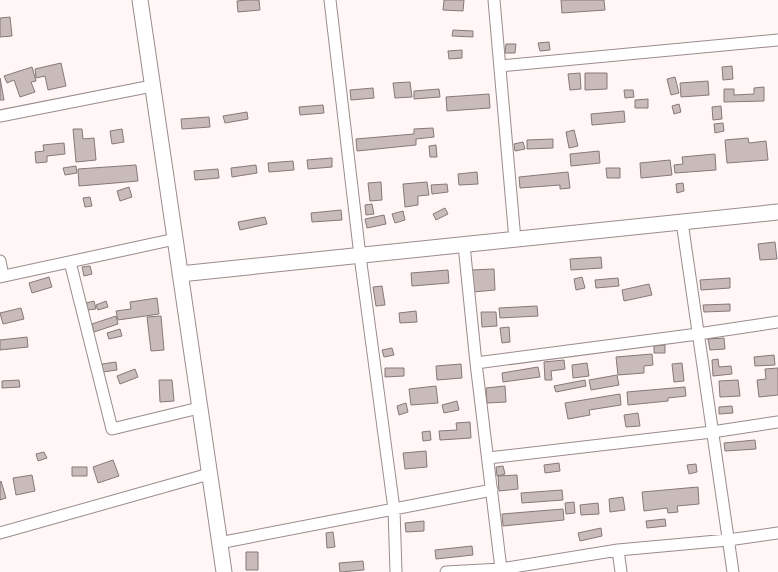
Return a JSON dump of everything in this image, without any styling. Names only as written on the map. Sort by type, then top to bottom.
[{"type":"street","points":[[140,0],[224,572]]},
{"type":"street","points":[[330,0],[360,256],[394,509],[396,572]]},
{"type":"street","points":[[494,0],[515,240]]},
{"type":"street","points":[[500,66],[778,40]]},
{"type":"street","points":[[0,116],[152,86]]},
{"type":"street","points":[[180,274],[778,212]]},
{"type":"street","points":[[682,222],[733,572]]},
{"type":"street","points":[[0,261],[2,277],[175,239]]},
{"type":"street","points":[[464,245],[476,363],[502,569]]},
{"type":"street","points":[[70,262],[112,429],[200,408]]},
{"type":"street","points":[[476,363],[778,322]]},
{"type":"street","points":[[488,458],[712,432],[778,422]]},
{"type":"street","points":[[0,533],[209,474]]},
{"type":"street","points":[[219,543],[492,490]]},
{"type":"street","points":[[446,572],[521,569],[618,550],[728,540],[778,533]]},
{"type":"street","points":[[618,550],[621,572]]},
{"type":"building","points":[[259,0],[260,10],[238,12],[237,1]]},
{"type":"building","points":[[444,0],[464,0],[463,11],[443,10]]},
{"type":"building","points":[[561,0],[604,0],[605,10],[562,13]]},
{"type":"building","points":[[10,17],[12,36],[0,37],[0,18]]},
{"type":"building","points":[[453,30],[473,31],[473,37],[452,36]]},
{"type":"building","points":[[549,42],[550,50],[540,51],[538,43]]},
{"type":"building","points":[[506,44],[516,44],[515,53],[505,53]]},
{"type":"building","points":[[462,50],[462,58],[449,59],[448,51]]},
{"type":"building","points":[[61,63],[66,86],[48,90],[45,76],[36,78],[35,69]]},
{"type":"building","points":[[732,66],[733,79],[723,80],[722,67]]},
{"type":"building","points":[[32,67],[36,81],[31,82],[35,92],[20,97],[14,80],[7,83],[4,76]]},
{"type":"building","points":[[580,73],[581,89],[570,90],[568,74]]},
{"type":"building","points":[[585,73],[607,73],[607,89],[585,90]]},
{"type":"building","points":[[675,77],[679,93],[671,95],[667,79]]},
{"type":"building","points":[[0,78],[4,100],[0,100]]},
{"type":"building","points":[[708,81],[709,95],[681,97],[680,83]]},
{"type":"building","points":[[410,82],[412,97],[395,98],[393,83]]},
{"type":"building","points":[[764,87],[764,101],[724,102],[724,89],[734,89],[734,95],[754,94],[754,88]]},
{"type":"building","points":[[373,88],[374,98],[351,100],[350,90]]},
{"type":"building","points":[[439,89],[440,97],[414,99],[414,91]]},
{"type":"building","points":[[624,90],[633,90],[634,97],[625,98]]},
{"type":"building","points":[[489,94],[490,108],[447,111],[446,97]]},
{"type":"building","points":[[648,99],[648,108],[635,108],[635,100]]},
{"type":"building","points":[[679,104],[681,112],[674,114],[672,106]]},
{"type":"building","points":[[323,105],[324,113],[300,115],[299,107]]},
{"type":"building","points":[[721,106],[722,119],[713,120],[712,107]]},
{"type":"building","points":[[624,111],[625,122],[592,125],[591,114]]},
{"type":"building","points":[[247,112],[248,119],[225,123],[223,116]]},
{"type":"building","points":[[209,117],[210,127],[182,129],[181,119]]},
{"type":"building","points":[[723,123],[724,131],[715,133],[714,124]]},
{"type":"building","points":[[433,128],[434,137],[416,139],[416,145],[357,151],[356,139],[414,134],[414,129]]},
{"type":"building","points":[[73,129],[82,129],[83,139],[94,138],[96,160],[76,162]]},
{"type":"building","points":[[122,129],[124,142],[112,144],[110,131]]},
{"type":"building","points":[[574,130],[578,146],[569,148],[566,132]]},
{"type":"building","points":[[748,138],[749,143],[766,141],[768,160],[727,163],[725,140]]},
{"type":"building","points":[[553,139],[553,148],[527,149],[527,140]]},
{"type":"building","points":[[523,142],[525,149],[515,151],[514,144]]},
{"type":"building","points":[[64,143],[65,154],[47,156],[47,162],[36,163],[35,152],[44,151],[43,145]]},
{"type":"building","points":[[436,145],[437,157],[430,157],[429,146]]},
{"type":"building","points":[[599,151],[600,163],[571,166],[570,154]]},
{"type":"building","points":[[715,154],[716,170],[675,173],[674,165],[683,164],[682,157]]},
{"type":"building","points":[[332,158],[332,167],[308,169],[307,160]]},
{"type":"building","points":[[670,160],[672,175],[641,178],[640,163]]},
{"type":"building","points":[[293,161],[294,170],[269,172],[268,163]]},
{"type":"building","points":[[136,165],[138,181],[79,186],[78,169]]},
{"type":"building","points":[[256,165],[257,173],[232,177],[231,168]]},
{"type":"building","points":[[76,166],[77,173],[65,175],[63,168]]},
{"type":"building","points":[[606,168],[620,168],[620,178],[607,178]]},
{"type":"building","points":[[218,169],[219,178],[195,180],[194,171]]},
{"type":"building","points":[[477,172],[478,184],[459,185],[458,174]]},
{"type":"building","points":[[568,172],[570,188],[560,189],[560,185],[520,188],[519,177]]},
{"type":"building","points":[[381,182],[382,200],[370,201],[368,183]]},
{"type":"building","points":[[427,182],[429,195],[418,196],[418,205],[405,207],[403,184]]},
{"type":"building","points":[[683,183],[684,191],[677,193],[676,184]]},
{"type":"building","points":[[447,184],[448,192],[432,194],[431,185]]},
{"type":"building","points":[[129,187],[132,197],[120,201],[117,191]]},
{"type":"building","points":[[90,197],[92,206],[85,207],[83,198]]},
{"type":"building","points":[[372,204],[374,214],[366,215],[365,205]]},
{"type":"building","points":[[445,208],[448,214],[436,220],[433,214]]},
{"type":"building","points":[[341,210],[342,220],[312,222],[311,213]]},
{"type":"building","points":[[403,211],[405,220],[395,223],[392,214]]},
{"type":"building","points":[[384,215],[386,224],[367,228],[365,219]]},
{"type":"building","points":[[265,217],[267,224],[240,230],[238,222]]},
{"type":"building","points":[[775,242],[777,259],[760,260],[758,244]]},
{"type":"building","points":[[601,257],[602,268],[571,270],[570,259]]},
{"type":"building","points":[[90,266],[92,274],[84,276],[82,267]]},
{"type":"building","points":[[494,269],[495,290],[473,292],[471,270]]},
{"type":"building","points":[[448,270],[449,283],[412,286],[411,273]]},
{"type":"building","points":[[49,277],[52,287],[32,293],[29,283]]},
{"type":"building","points":[[582,277],[585,288],[576,290],[574,279]]},
{"type":"building","points":[[618,278],[619,286],[596,288],[595,280]]},
{"type":"building","points":[[730,278],[730,288],[701,290],[700,280]]},
{"type":"building","points":[[649,284],[652,295],[624,301],[622,290]]},
{"type":"building","points":[[382,286],[385,305],[376,306],[373,287]]},
{"type":"building","points":[[157,298],[159,314],[118,320],[116,311],[131,309],[130,302]]},
{"type":"building","points":[[94,301],[96,309],[88,310],[86,303]]},
{"type":"building","points":[[106,301],[108,307],[98,310],[96,305]]},
{"type":"building","points":[[730,304],[730,311],[704,312],[703,305]]},
{"type":"building","points":[[537,306],[538,316],[500,318],[499,308]]},
{"type":"building","points":[[21,308],[24,319],[3,324],[0,313]]},
{"type":"building","points":[[416,311],[417,322],[400,323],[399,313]]},
{"type":"building","points":[[481,312],[496,312],[497,326],[482,327]]},
{"type":"building","points":[[116,316],[118,324],[94,332],[92,324]]},
{"type":"building","points":[[161,316],[164,350],[151,351],[147,317]]},
{"type":"building","points":[[509,327],[510,342],[502,343],[500,328]]},
{"type":"building","points":[[120,329],[122,336],[109,339],[107,333]]},
{"type":"building","points":[[27,337],[28,347],[0,350],[0,340]]},
{"type":"building","points":[[724,338],[725,349],[710,350],[708,339]]},
{"type":"building","points":[[665,345],[665,353],[654,353],[654,346]]},
{"type":"building","points":[[392,348],[394,355],[384,357],[382,350]]},
{"type":"building","points":[[652,354],[653,365],[644,366],[644,373],[618,375],[616,357]]},
{"type":"building","points":[[774,355],[775,365],[755,366],[754,357]]},
{"type":"building","points":[[718,359],[719,367],[731,366],[732,374],[713,376],[712,360]]},
{"type":"building","points":[[564,360],[565,369],[551,371],[552,380],[545,380],[544,362]]},
{"type":"building","points":[[116,362],[117,370],[103,372],[102,364]]},
{"type":"building","points":[[587,363],[589,376],[573,378],[572,365]]},
{"type":"building","points":[[682,363],[684,381],[674,382],[672,364]]},
{"type":"building","points":[[461,364],[462,378],[437,380],[436,366]]},
{"type":"building","points":[[538,367],[540,377],[503,382],[502,373]]},
{"type":"building","points":[[385,368],[404,368],[404,376],[385,377]]},
{"type":"building","points":[[778,368],[778,395],[759,397],[757,380],[766,379],[765,369]]},
{"type":"building","points":[[135,369],[138,377],[120,384],[117,376]]},
{"type":"building","points":[[617,375],[619,385],[591,390],[589,380]]},
{"type":"building","points":[[19,380],[20,387],[2,388],[2,381]]},
{"type":"building","points":[[159,380],[172,380],[174,401],[160,402]]},
{"type":"building","points":[[585,380],[586,386],[556,392],[554,386]]},
{"type":"building","points":[[738,380],[740,396],[720,397],[719,381]]},
{"type":"building","points":[[436,386],[438,403],[411,405],[409,389]]},
{"type":"building","points":[[505,386],[506,402],[487,403],[486,388]]},
{"type":"building","points":[[685,387],[686,396],[668,398],[668,401],[628,405],[627,392]]},
{"type":"building","points":[[620,394],[621,405],[589,410],[590,415],[568,419],[565,403]]},
{"type":"building","points":[[457,401],[459,410],[444,413],[442,405]]},
{"type":"building","points":[[406,403],[408,412],[399,415],[397,406]]},
{"type":"building","points":[[732,406],[733,413],[719,414],[719,407]]},
{"type":"building","points":[[638,413],[640,426],[626,427],[624,415]]},
{"type":"building","points":[[470,422],[471,438],[440,440],[439,431],[457,430],[456,423]]},
{"type":"building","points":[[430,431],[431,440],[423,441],[422,432]]},
{"type":"building","points":[[755,440],[756,449],[725,451],[724,443]]},
{"type":"building","points":[[426,451],[427,467],[405,469],[403,453]]},
{"type":"building","points":[[44,452],[47,458],[38,461],[36,454]]},
{"type":"building","points":[[113,460],[119,476],[98,483],[93,467]]},
{"type":"building","points":[[559,463],[560,471],[545,473],[544,465]]},
{"type":"building","points":[[696,464],[697,472],[689,474],[687,465]]},
{"type":"building","points":[[503,466],[505,474],[497,476],[496,467]]},
{"type":"building","points":[[72,467],[87,467],[87,476],[72,476]]},
{"type":"building","points":[[32,475],[35,491],[16,495],[13,478]]},
{"type":"building","points":[[517,475],[518,489],[499,491],[498,476]]},
{"type":"building","points":[[1,481],[6,498],[0,500],[0,482]]},
{"type":"building","points":[[698,487],[699,504],[677,506],[678,512],[668,513],[667,508],[644,511],[642,492]]},
{"type":"building","points":[[562,490],[563,500],[522,503],[521,493]]},
{"type":"building","points":[[623,497],[625,510],[610,512],[609,499]]},
{"type":"building","points":[[574,502],[575,513],[566,514],[565,503]]},
{"type":"building","points":[[598,503],[599,514],[581,515],[580,505]]},
{"type":"building","points":[[563,509],[564,520],[503,526],[502,514]]},
{"type":"building","points":[[665,519],[666,526],[647,528],[646,521]]},
{"type":"building","points":[[424,521],[424,531],[406,532],[405,523]]},
{"type":"building","points":[[601,528],[602,536],[580,541],[578,533]]},
{"type":"building","points":[[333,532],[335,547],[327,548],[326,533]]},
{"type":"building","points":[[472,546],[473,555],[436,559],[435,550]]},
{"type":"building","points":[[246,552],[258,552],[258,570],[246,570]]},
{"type":"building","points":[[363,561],[364,570],[340,572],[339,563]]}]
